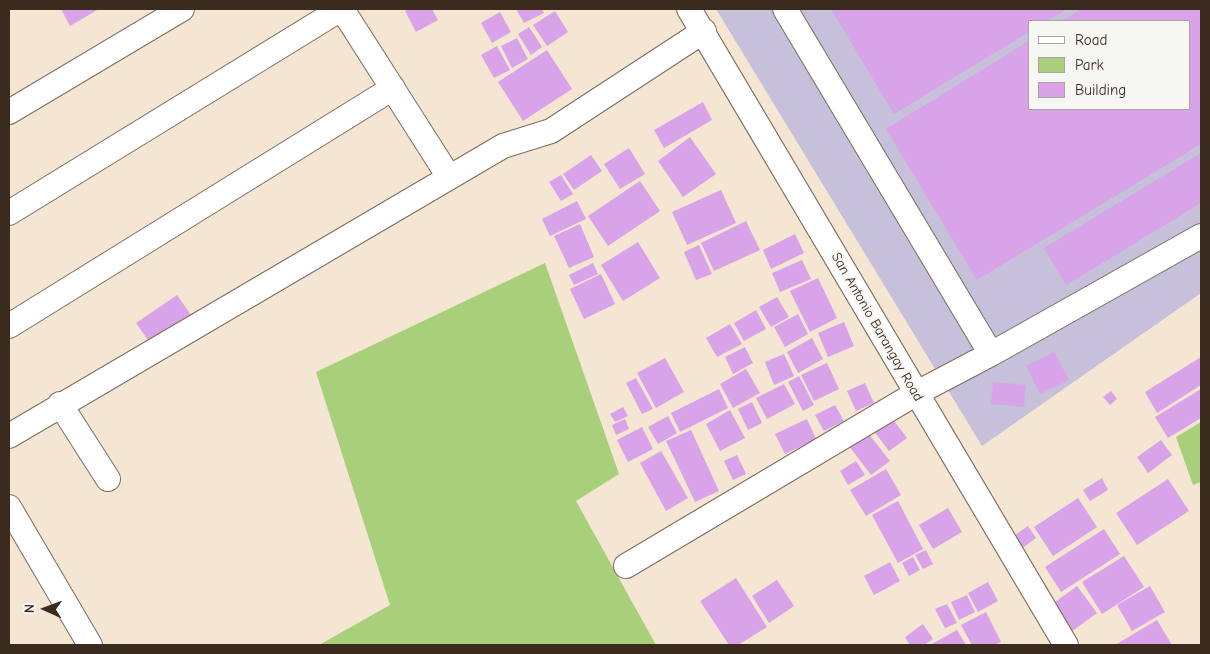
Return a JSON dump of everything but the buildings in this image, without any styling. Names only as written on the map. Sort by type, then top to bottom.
[{"type":"street","points":[[9,112],[182,9]]},
{"type":"street","points":[[9,213],[342,9],[449,177]]},
{"type":"street","name":"San Antonio Barangay Road","points":[[689,9],[704,31],[915,394],[1066,645]]},
{"type":"street","points":[[785,9],[991,354]]},
{"type":"street","points":[[9,436],[60,404],[502,146],[551,131],[704,31]]},
{"type":"street","points":[[9,326],[393,88]]},
{"type":"street","points":[[626,566],[915,394],[991,354],[1201,236]]},
{"type":"street","points":[[60,404],[108,479]]},
{"type":"street","points":[[9,507],[90,645]]},
{"type":"shaded area","points":[[716,9],[1201,9],[1201,293],[982,446]]},
{"type":"green space","points":[[545,263],[619,474],[576,501],[656,645],[319,645],[390,605],[316,372]]},
{"type":"green space","points":[[1201,422],[1201,482],[1193,485],[1176,437]]}]
